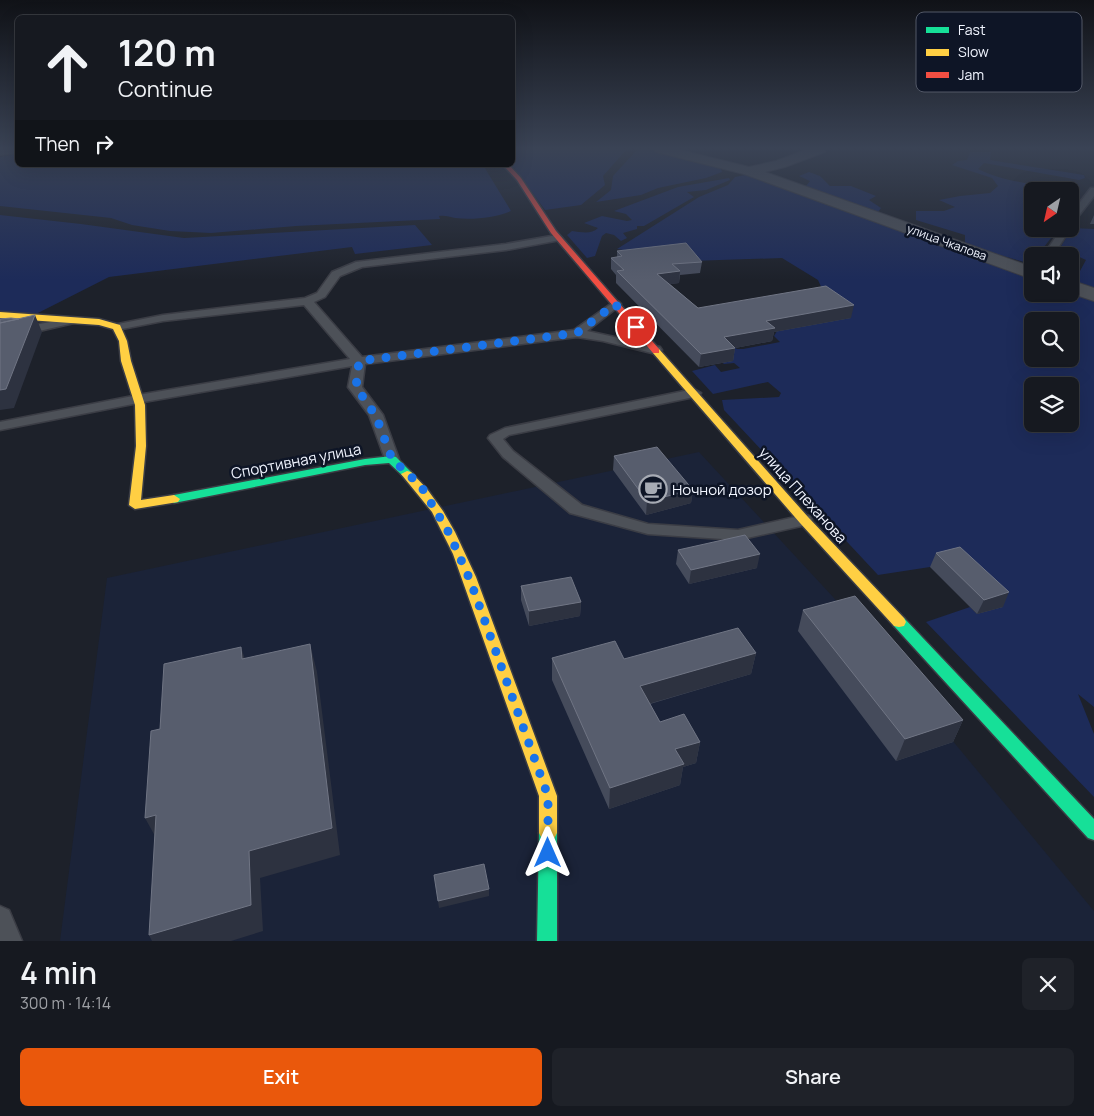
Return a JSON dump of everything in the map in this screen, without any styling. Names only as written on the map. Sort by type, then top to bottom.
[{"type":"street","name":"улица Плеханова","points":[[528,193],[557,238],[804,520],[1094,832]]},
{"type":"street","name":"улица Чкалова","points":[[810,193],[1024,270]]},
{"type":"street","points":[[1079,289],[1094,295]]},
{"type":"street","points":[[0,315],[99,322],[117,327]]},
{"type":"street","name":"Спортивная улица","points":[[117,327],[123,341],[126,361],[140,405],[141,446],[135,505],[161,502],[365,462],[392,459]]},
{"type":"street","points":[[392,459],[421,486],[449,533],[470,580],[548,796],[547,941]]},
{"type":"lane","points":[[1079,209],[1092,193]]},
{"type":"lane","points":[[117,327],[163,318],[307,301],[321,295],[336,274],[360,264],[557,238]]},
{"type":"lane","points":[[307,301],[321,320],[359,361],[356,387],[376,416],[392,459]]},
{"type":"lane","points":[[577,333],[615,304]]},
{"type":"lane","points":[[0,336],[70,321]]},
{"type":"lane","points":[[0,426],[138,399],[359,361],[577,333],[603,337],[656,350]]},
{"type":"lane","points":[[694,393],[505,432],[495,438],[508,454],[576,509],[648,529],[738,535],[804,520]]},
{"type":"lane","points":[[0,919],[9,941]]},
{"type":"shaded area","points":[[0,193],[500,193],[511,211],[476,219],[439,216],[440,219],[296,226],[211,233],[170,231],[132,225],[111,218],[0,206]]},
{"type":"shaded area","points":[[532,193],[596,193],[581,205],[545,210]]},
{"type":"shaded area","points":[[607,193],[646,193],[641,195],[596,202]]},
{"type":"shaded area","points":[[662,193],[688,193],[694,197],[644,226],[637,226],[637,229],[623,233],[627,238],[621,241],[614,235],[606,233],[602,236],[595,256],[587,258],[567,235],[572,231],[592,232],[598,228],[584,223],[602,216],[627,221],[632,220],[626,214],[614,211]]},
{"type":"shaded area","points":[[709,193],[799,193],[1024,274],[1024,302],[1079,302],[1079,294],[1094,299],[1094,707],[1078,694],[1094,734],[1094,797],[926,622],[970,607],[977,614],[955,561],[878,575],[724,410],[722,400],[779,397],[781,393],[768,382],[713,394],[692,371],[715,365],[721,372],[740,368],[734,363],[724,364],[665,307],[737,349],[743,349],[780,342],[774,336],[777,331],[824,293],[818,280],[782,258],[690,261],[617,249],[699,197]]},
{"type":"shaded area","points":[[818,193],[868,193],[876,196],[869,200],[881,208],[878,212]]},
{"type":"shaded area","points":[[990,193],[1024,193],[1024,238],[1051,238],[1044,247],[1024,247],[1024,262],[965,245],[965,235],[916,220],[916,211],[944,211],[955,207],[939,200]]},
{"type":"shaded area","points":[[0,215],[184,238],[415,225],[432,245],[355,254],[352,247],[109,277],[36,314],[0,311]]},
{"type":"shaded area","points":[[1079,228],[1094,229],[1094,290],[1079,285],[1079,271],[1086,260],[1079,257],[1079,247],[1061,247],[1066,238],[1079,238]]},
{"type":"shaded area","points":[[699,452],[834,598],[1094,911],[1094,941],[60,941],[107,578]]},
{"type":"building","points":[[686,243],[702,262],[672,264],[680,271],[657,274],[698,308],[826,286],[854,305],[766,321],[775,328],[724,337],[735,348],[701,354],[617,271],[624,270],[611,258],[622,256],[617,251]]},
{"type":"building","points":[[35,315],[6,389],[0,390],[0,323]]},
{"type":"building","points":[[0,319],[19,319],[0,323]]},
{"type":"building","points":[[657,447],[693,490],[647,501],[614,456]]},
{"type":"building","points":[[745,535],[760,554],[691,570],[678,550]]},
{"type":"building","points":[[960,547],[1009,592],[984,600],[936,553]]},
{"type":"building","points":[[571,577],[581,602],[529,611],[521,586]]},
{"type":"building","points":[[855,596],[963,720],[905,739],[803,610]]},
{"type":"building","points":[[738,628],[756,653],[640,686],[660,722],[684,714],[700,742],[675,749],[684,764],[610,788],[552,658],[615,641],[624,659]]},
{"type":"building","points":[[310,644],[332,828],[249,851],[251,905],[149,935],[156,815],[145,818],[151,731],[160,729],[164,664],[241,647],[242,659]]},
{"type":"building","points":[[484,864],[489,889],[438,901],[434,875]]},
{"type":"traffic: fast","points":[[174,499],[365,462],[392,459],[407,474]]},
{"type":"traffic: fast","points":[[899,622],[1094,832]]},
{"type":"traffic: fast","points":[[547,941],[548,833]]},
{"type":"traffic: slow","points":[[0,315],[99,322],[117,327],[123,341],[126,361],[140,405],[141,446],[135,505],[174,499]]},
{"type":"traffic: slow","points":[[656,351],[804,520],[899,622]]},
{"type":"traffic: slow","points":[[407,474],[437,511],[449,532],[469,577],[548,796],[548,833]]},
{"type":"traffic: jam","points":[[528,193],[553,232],[656,351]]},
{"type":"place","name":"Ночной дозор","points":[[653,489]]},
{"type":"route","points":[[548,853],[548,796],[470,580],[449,533],[421,486],[392,459],[376,416],[356,387],[356,374],[359,361],[577,333],[615,304],[636,327]]}]
